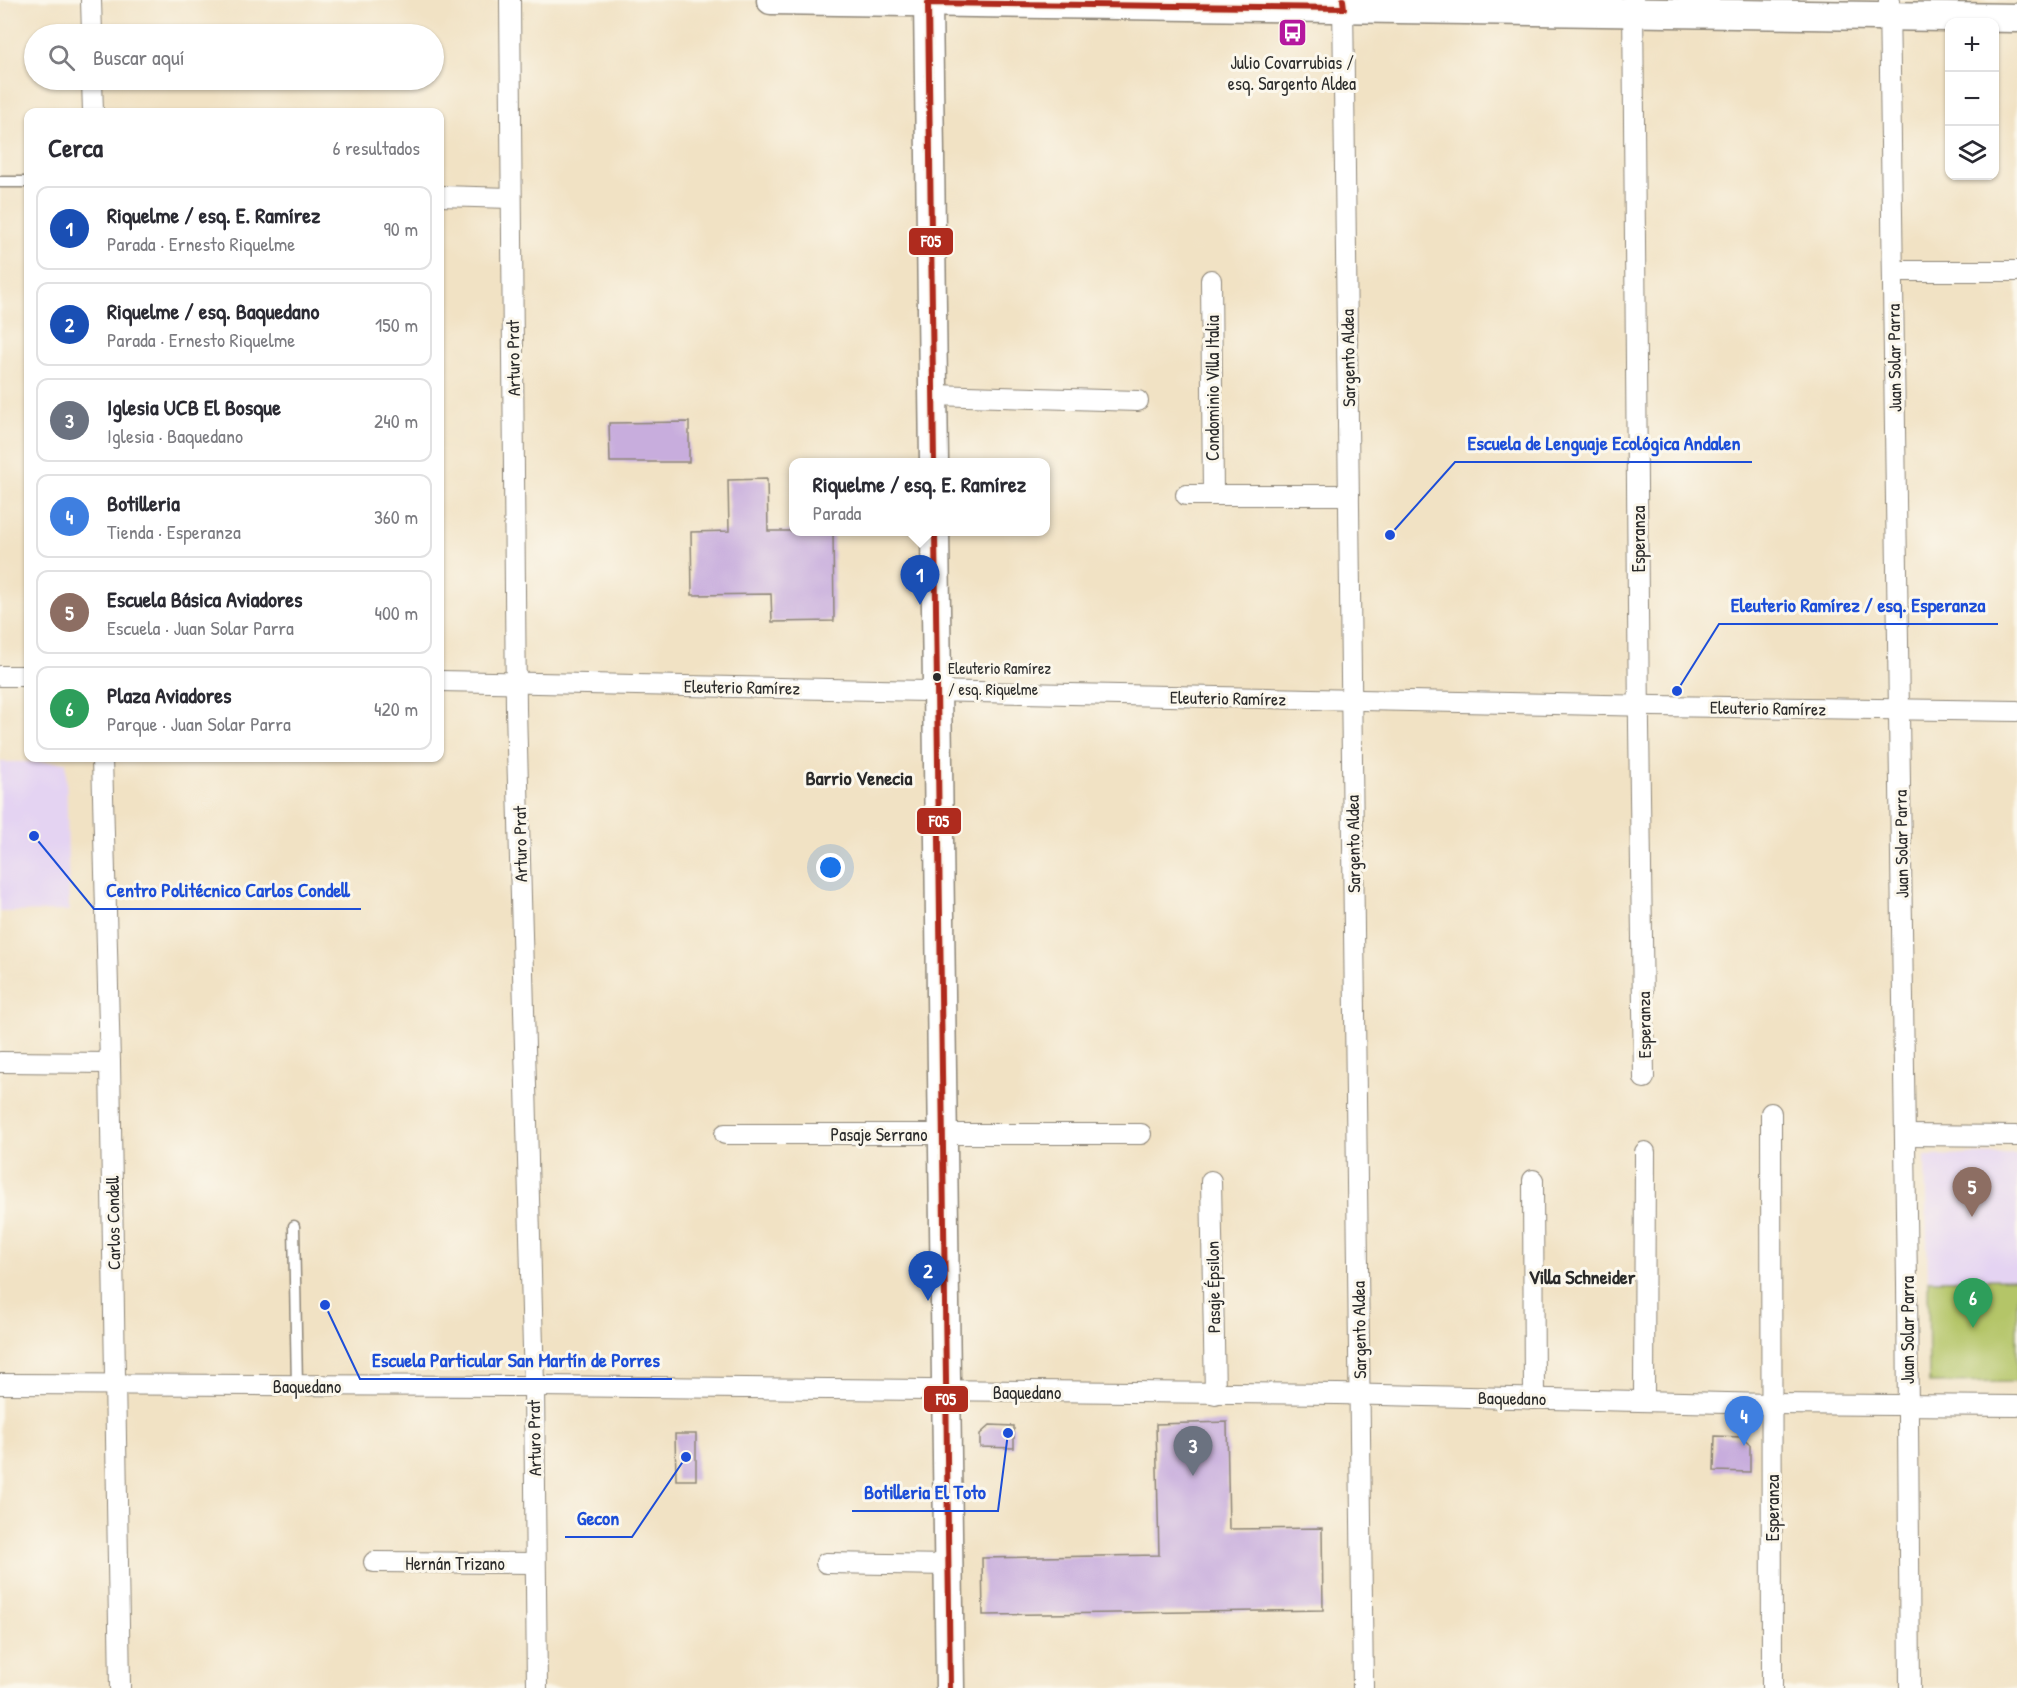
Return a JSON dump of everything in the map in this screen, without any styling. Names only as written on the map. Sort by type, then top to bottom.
[{"type":"street","points":[[91,0],[92,24]]},
{"type":"street","name":"Arturo Prat","points":[[510,0],[516,682],[534,1386],[537,1688]]},
{"type":"street","points":[[771,0],[1889,8],[2017,18]]},
{"type":"street","points":[[928,2],[934,458]]},
{"type":"street","name":"Sargento Aldea","points":[[1343,4],[1363,1688]]},
{"type":"street","name":"Esperanza","points":[[1633,6],[1644,1078]]},
{"type":"street","name":"Juan Solar Parra","points":[[1889,8],[1905,1135],[1910,1688]]},
{"type":"street","points":[[92,90],[93,108]]},
{"type":"street","points":[[444,196],[511,198]]},
{"type":"street","points":[[1893,271],[2017,271]]},
{"type":"street","name":"Condominio Villa Italia","points":[[1211,280],[1213,495]]},
{"type":"street","points":[[933,395],[1138,401]]},
{"type":"street","points":[[1186,495],[1349,495]]},
{"type":"street","points":[[935,536],[950,1688]]},
{"type":"street","points":[[0,676],[24,676]]},
{"type":"street","name":"Eleuterio Ramírez","points":[[444,681],[1639,706],[2017,711]]},
{"type":"street","name":"Carlos Condell","points":[[102,762],[110,1063],[120,1688]]},
{"type":"street","points":[[0,1062],[110,1063]]},
{"type":"street","name":"Esperanza","points":[[1771,1113],[1772,1688]]},
{"type":"street","name":"Pasaje Serrano","points":[[725,1134],[1141,1134]]},
{"type":"street","points":[[1905,1135],[2017,1136]]},
{"type":"street","points":[[1644,1401],[1645,1152]]},
{"type":"street","name":"Pasaje Épsilon","points":[[1211,1180],[1215,1394]]},
{"type":"street","points":[[1533,1180],[1534,1399]]},
{"type":"street","name":"Baquedano","points":[[0,1384],[534,1386],[1359,1395],[1772,1404],[2017,1406]]},
{"type":"street","name":"Hernán Trizano","points":[[374,1562],[536,1563]]},
{"type":"street","points":[[826,1563],[949,1565]]},
{"type":"lane","points":[[0,182],[24,182]]},
{"type":"lane","points":[[294,1226],[297,1386]]},
{"type":"shaded area","points":[[0,762],[66,762],[69,911],[0,912]]},
{"type":"shaded area","points":[[2017,1154],[2017,1279],[1928,1280],[1925,1156]]},
{"type":"green space","points":[[2017,1279],[2017,1382],[1929,1383],[1928,1280]]},
{"type":"building","points":[[689,422],[689,462],[610,462],[609,423]]},
{"type":"building","points":[[767,479],[768,531],[789,531],[789,536],[833,536],[834,621],[772,622],[771,594],[692,595],[691,532],[729,531],[728,480]]},
{"type":"building","points":[[1227,1422],[1229,1529],[1322,1528],[1323,1610],[983,1615],[982,1558],[1159,1555],[1156,1424]]},
{"type":"building","points":[[990,1425],[1014,1426],[1014,1448],[980,1447],[980,1434]]},
{"type":"building","points":[[675,1434],[696,1434],[696,1480],[676,1480]]},
{"type":"building","points":[[1715,1436],[1741,1437],[1750,1445],[1750,1472],[1714,1471]]},
{"type":"transit line","name":"F05","points":[[934,458],[928,3],[1344,8],[1343,0]]},
{"type":"transit line","name":"F05","points":[[935,536],[950,1688]]},
{"type":"place","name":"Julio Covarrubias / esq. Sargento Aldea","points":[[1292,33]]},
{"type":"place","name":"Escuela de Lenguaje Ecológica Andalen","points":[[1390,535]]},
{"type":"place","name":"Riquelme / esq. E. Ramírez","points":[[920,605]]},
{"type":"place","name":"Eleuterio Ramírez / esq. Riquelme","points":[[937,677]]},
{"type":"place","name":"Eleuterio Ramírez / esq. Esperanza","points":[[1677,691]]},
{"type":"place","name":"Centro Politécnico Carlos Condell","points":[[34,836]]},
{"type":"place","name":"Escuela Básica Aviadores","points":[[1972,1217]]},
{"type":"place","name":"Riquelme / esq. Baquedano","points":[[928,1301]]},
{"type":"place","name":"Escuela Particular San Martín de Porres","points":[[325,1305]]},
{"type":"place","name":"Plaza Aviadores","points":[[1973,1328]]},
{"type":"place","name":"Botilleria El Toto","points":[[1008,1433]]},
{"type":"place","name":"Botilleria","points":[[1744,1446]]},
{"type":"place","name":"Gecon","points":[[686,1457]]},
{"type":"place","name":"Iglesia UCB El Bosque","points":[[1193,1476]]},
{"type":"district","name":"Barrio Venecia","points":[[859,777]]},
{"type":"district","name":"Villa Schneider","points":[[1582,1276]]}]
